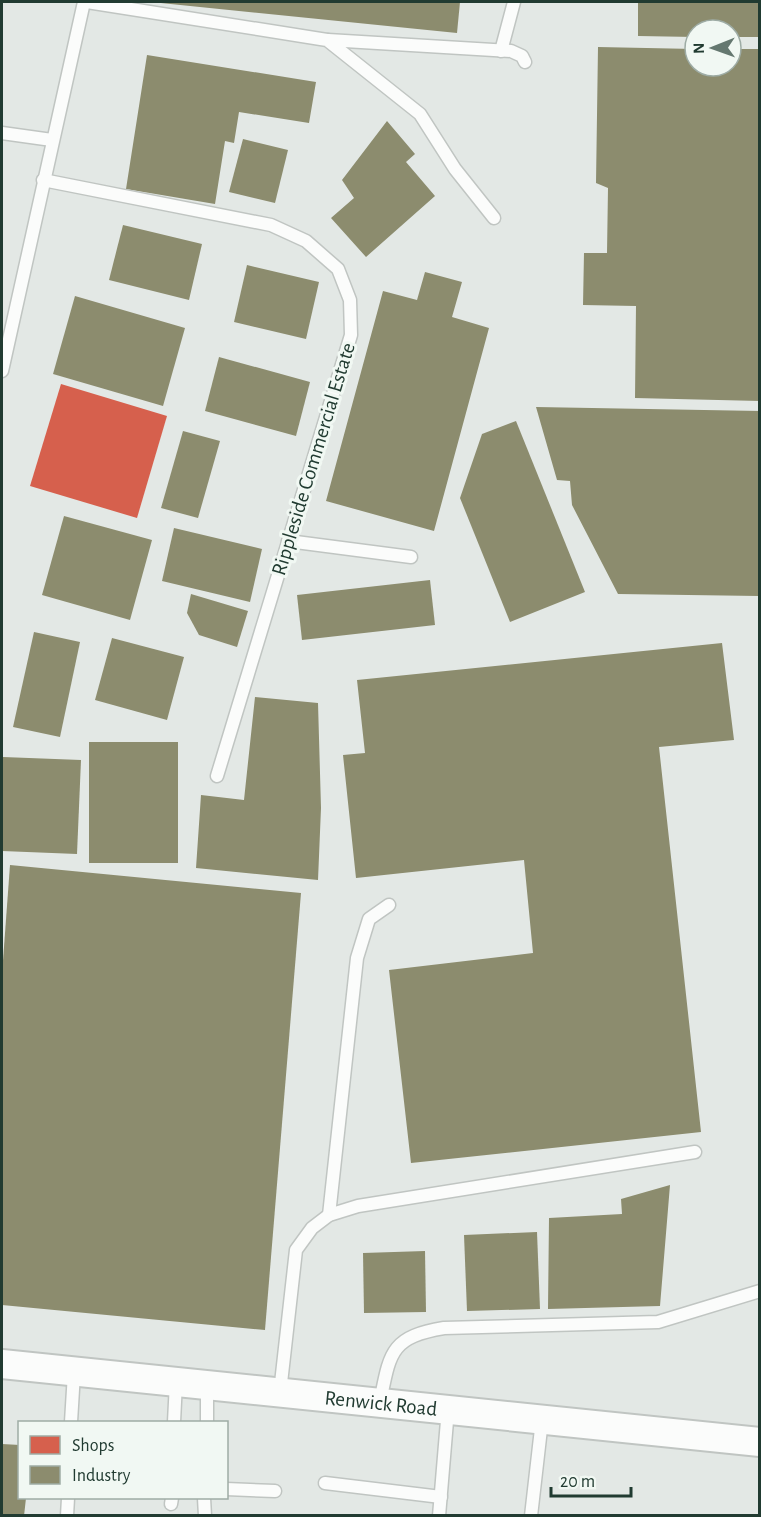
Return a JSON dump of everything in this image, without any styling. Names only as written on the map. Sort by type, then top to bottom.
[{"type":"street","name":"Renwick Road","points":[[2,1364],[759,1442]]},
{"type":"lane","points":[[2,371],[52,140],[85,2],[327,40],[501,51],[518,54],[525,62]]},
{"type":"lane","points":[[501,51],[514,2]]},
{"type":"lane","points":[[327,40],[420,114],[455,169],[494,218]]},
{"type":"lane","points":[[2,133],[52,140]]},
{"type":"lane","name":"Rippleside Commercial Estate","points":[[44,180],[271,225],[306,241],[338,269],[350,300],[351,335],[217,776]]},
{"type":"lane","points":[[288,541],[411,557]]},
{"type":"lane","points":[[329,1215],[357,958],[369,919],[389,905]]},
{"type":"lane","points":[[280,1392],[296,1250],[308,1233],[329,1215],[358,1206],[695,1152]]},
{"type":"lane","points":[[380,1402],[387,1365],[396,1350],[404,1339],[424,1331],[444,1328],[657,1322],[759,1291]]},
{"type":"lane","points":[[71,1421],[74,1373]]},
{"type":"lane","points":[[174,1421],[176,1382]]},
{"type":"lane","points":[[207,1385],[207,1421]]},
{"type":"lane","points":[[439,1515],[448,1409]]},
{"type":"lane","points":[[531,1515],[542,1420]]},
{"type":"lane","points":[[325,1483],[441,1497]]},
{"type":"lane","points":[[228,1489],[275,1491]]},
{"type":"lane","points":[[67,1515],[68,1499]]},
{"type":"lane","points":[[204,1499],[205,1515]]},
{"type":"building: Shops","points":[[61,384],[167,416],[137,518],[30,486]]},
{"type":"building: Industry","points":[[151,2],[460,2],[457,33]]},
{"type":"building: Industry","points":[[638,2],[760,2],[760,37],[743,37],[743,18],[683,18],[683,37],[638,36]]},
{"type":"building: Industry","points":[[598,47],[683,49],[683,78],[743,78],[743,49],[760,49],[760,401],[635,398],[636,306],[583,305],[584,253],[607,253],[608,188],[596,183]]},
{"type":"building: Industry","points":[[147,55],[316,82],[309,123],[239,112],[234,143],[225,141],[215,204],[126,189]]},
{"type":"building: Industry","points":[[387,121],[415,154],[406,162],[435,196],[366,257],[331,218],[354,198],[342,180]]},
{"type":"building: Industry","points":[[243,139],[288,150],[275,203],[229,192]]},
{"type":"building: Industry","points":[[123,225],[202,244],[189,300],[109,280]]},
{"type":"building: Industry","points":[[247,265],[319,282],[306,339],[234,322]]},
{"type":"building: Industry","points":[[425,272],[462,282],[452,317],[489,328],[434,531],[326,501],[383,291],[417,300]]},
{"type":"building: Industry","points":[[75,296],[185,328],[163,406],[53,374]]},
{"type":"building: Industry","points":[[219,357],[310,382],[296,436],[205,411]]},
{"type":"building: Industry","points":[[536,407],[760,411],[759,596],[618,594],[572,505],[570,481],[557,480]]},
{"type":"building: Industry","points":[[516,421],[585,592],[510,622],[460,498],[482,434]]},
{"type":"building: Industry","points":[[183,431],[220,441],[198,518],[161,508]]},
{"type":"building: Industry","points":[[64,516],[152,540],[130,620],[42,595]]},
{"type":"building: Industry","points":[[174,528],[262,549],[250,602],[162,581]]},
{"type":"building: Industry","points":[[430,580],[435,625],[302,640],[297,595]]},
{"type":"building: Industry","points":[[191,594],[248,611],[237,647],[199,635],[187,613]]},
{"type":"building: Industry","points":[[34,632],[80,642],[60,737],[13,727]]},
{"type":"building: Industry","points":[[112,638],[184,657],[167,720],[95,700]]},
{"type":"building: Industry","points":[[722,643],[734,740],[659,747],[701,1132],[411,1163],[389,970],[533,953],[524,860],[356,878],[343,755],[365,753],[357,680]]},
{"type":"building: Industry","points":[[255,697],[318,703],[321,808],[318,880],[196,868],[201,795],[244,800]]},
{"type":"building: Industry","points":[[89,742],[178,742],[178,863],[89,863]]},
{"type":"building: Industry","points":[[3,757],[81,760],[77,854],[2,851]]},
{"type":"building: Industry","points":[[10,865],[301,893],[265,1330],[2,1305],[2,974]]},
{"type":"building: Industry","points":[[670,1185],[660,1306],[548,1309],[549,1218],[622,1214],[621,1199]]},
{"type":"building: Industry","points":[[537,1232],[540,1309],[467,1311],[464,1235]]},
{"type":"building: Industry","points":[[425,1251],[426,1312],[364,1313],[363,1253]]},
{"type":"building: Industry","points":[[2,1444],[18,1445],[18,1499],[26,1499],[24,1516],[2,1516]]}]
